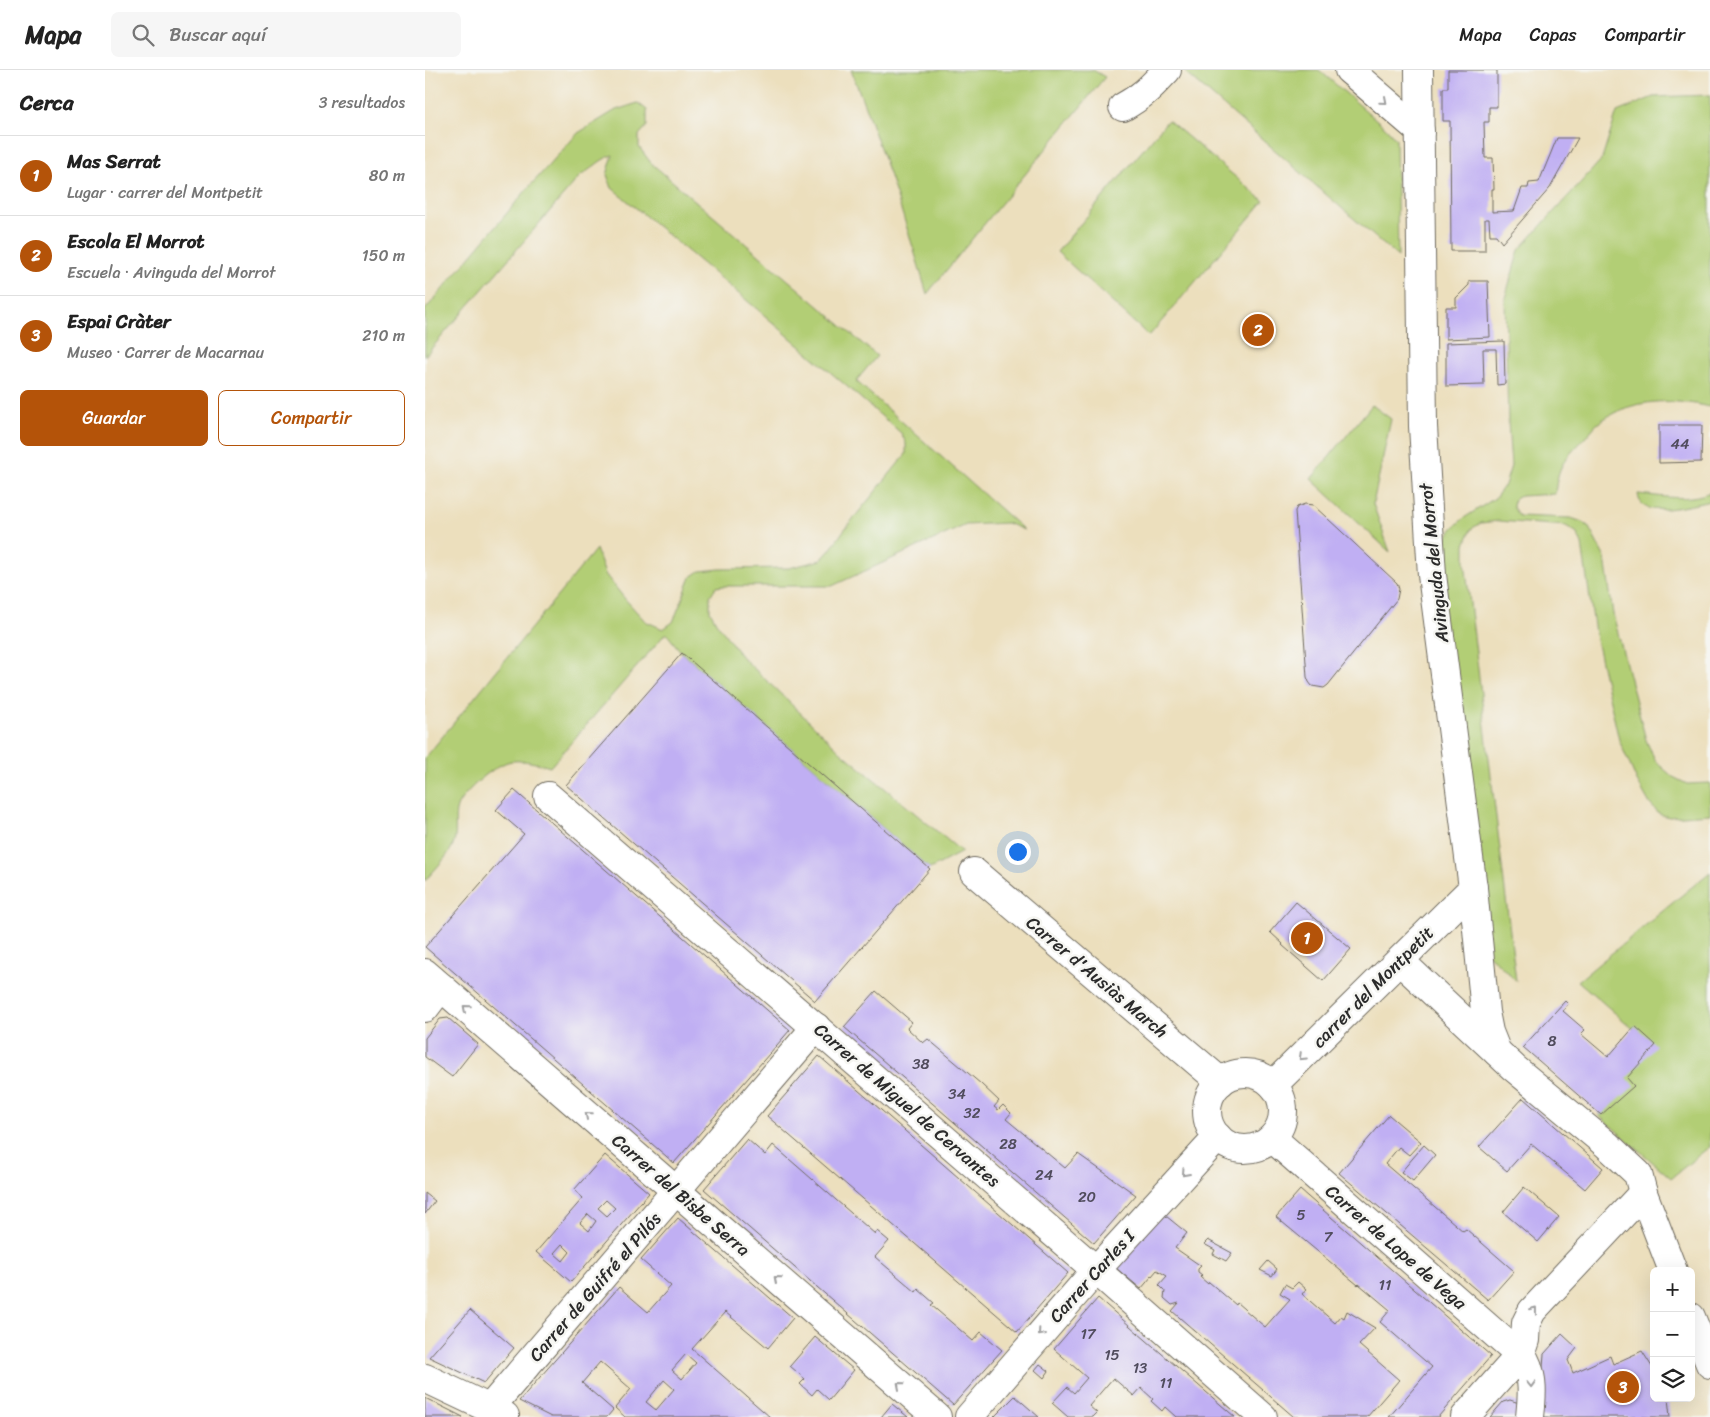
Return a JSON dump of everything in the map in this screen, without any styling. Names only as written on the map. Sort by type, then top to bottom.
[{"type":"street","points":[[1123,107],[1141,97],[1167,70]]},
{"type":"street","points":[[1349,70],[1420,131]]},
{"type":"street","name":"Avinguda del Morrot","points":[[1419,70],[1423,426],[1432,575],[1473,888],[1485,1012],[1489,1032],[1497,1052]]},
{"type":"street","name":"Carrer de Miguel de Cervantes","points":[[548,796],[817,1027],[1263,1417]]},
{"type":"street","name":"Carrer d'Ausiàs March","points":[[973,872],[1221,1082]]},
{"type":"street","name":"carrer del Montpetit","points":[[1273,1085],[1473,888]]},
{"type":"street","name":"Avinguda del Morrot","points":[[1400,961],[1497,1052],[1638,1174],[1643,1193],[1671,1267]]},
{"type":"street","points":[[425,1008],[433,980]]},
{"type":"street","name":"Carrer del Bisbe Serra","points":[[433,980],[937,1417]]},
{"type":"street","name":"Carrer de Guifré el Pilós","points":[[498,1413],[677,1192],[817,1027]]},
{"type":"street","points":[[1242,1073],[1264,1078],[1273,1085],[1283,1106],[1282,1118],[1272,1138],[1262,1145],[1239,1148],[1227,1145],[1218,1137],[1211,1127],[1207,1109],[1213,1091],[1221,1082],[1231,1076],[1242,1073]]},
{"type":"street","name":"Carrer Carles I","points":[[969,1417],[1096,1270],[1218,1137]]},
{"type":"street","name":"Carrer de Lope de Vega","points":[[1272,1138],[1520,1355]]},
{"type":"street","points":[[1465,1417],[1520,1355],[1525,1340],[1526,1323],[1532,1311],[1643,1193]]},
{"type":"street","points":[[1695,1327],[1710,1364]]},
{"type":"street","points":[[1520,1355],[1530,1370],[1530,1417]]},
{"type":"street","points":[[425,1378],[498,1413]]},
{"type":"green space","points":[[851,70],[1093,70],[1105,77],[927,294],[892,181]]},
{"type":"green space","points":[[1189,70],[1319,70],[1386,128],[1396,139],[1398,257],[1186,73]]},
{"type":"green space","points":[[1710,95],[1710,407],[1681,402],[1651,402],[1623,409],[1609,415],[1597,424],[1566,459],[1560,470],[1555,494],[1521,496],[1514,499],[1513,507],[1519,516],[1570,518],[1588,526],[1605,558],[1613,614],[1646,740],[1656,762],[1673,777],[1687,784],[1710,783],[1710,814],[1669,817],[1659,814],[1650,804],[1637,781],[1619,740],[1596,640],[1582,544],[1576,532],[1566,526],[1498,521],[1481,523],[1471,529],[1465,545],[1465,562],[1516,981],[1479,945],[1432,575],[1444,541],[1453,528],[1464,518],[1495,498],[1505,485],[1511,466],[1505,298],[1519,250],[1602,159],[1617,112],[1653,97]]},
{"type":"green space","points":[[638,103],[647,110],[647,126],[639,135],[639,147],[651,163],[877,356],[856,381],[1024,530],[1007,523],[966,525],[832,586],[723,586],[716,587],[710,596],[710,611],[741,656],[841,752],[962,852],[930,869],[682,653],[666,633],[550,767],[531,762],[512,761],[489,772],[466,794],[457,807],[453,845],[425,881],[425,758],[596,549],[605,574],[625,599],[645,621],[663,629],[673,622],[691,577],[700,571],[789,568],[821,560],[906,454],[906,443],[901,433],[612,188],[607,175],[613,155],[580,176],[425,356],[425,310],[529,187],[578,133],[616,110]]},
{"type":"green space","points":[[1168,120],[1264,201],[1149,336],[1057,252]]},
{"type":"green space","points":[[1372,405],[1391,419],[1373,504],[1390,552],[1311,479]]},
{"type":"green space","points":[[1710,492],[1710,501],[1677,508],[1659,509],[1651,509],[1644,506],[1638,494],[1684,498]]},
{"type":"green space","points":[[1710,872],[1710,1148],[1671,1178],[1598,1115],[1633,1086],[1625,1078],[1653,1046],[1578,981]]},
{"type":"building","points":[[1448,70],[1497,70],[1497,107],[1489,107],[1489,122],[1484,122],[1485,158],[1493,158],[1494,189],[1492,189],[1492,212],[1514,211],[1522,188],[1528,188],[1529,183],[1539,182],[1557,138],[1578,138],[1550,188],[1502,243],[1496,235],[1490,235],[1489,219],[1485,219],[1485,251],[1451,251],[1450,121],[1443,121],[1443,88],[1448,88]]},
{"type":"building","points":[[1469,281],[1488,281],[1490,337],[1446,339],[1446,307],[1456,307],[1456,298],[1469,285]]},
{"type":"building","points":[[1504,341],[1505,384],[1497,385],[1496,349],[1483,349],[1484,385],[1446,386],[1446,343]]},
{"type":"building","points":[[1659,425],[1702,425],[1701,462],[1659,463]]},
{"type":"building","points":[[1305,504],[1313,505],[1397,583],[1399,589],[1397,599],[1324,688],[1312,686],[1307,677],[1295,511],[1297,507]]},
{"type":"building","points":[[682,653],[930,869],[815,1001],[566,785]]},
{"type":"building","points":[[514,790],[790,1030],[674,1163],[425,947],[524,834],[496,810]]},
{"type":"building","points":[[1296,902],[1351,949],[1323,981],[1270,932]]},
{"type":"building","points":[[876,991],[912,1022],[907,1028],[923,1043],[928,1039],[981,1084],[999,1101],[994,1107],[998,1110],[1003,1105],[1011,1113],[1006,1119],[1065,1168],[1078,1154],[1136,1195],[1094,1243],[844,1027]]},
{"type":"building","points":[[1565,1001],[1568,1004],[1563,1011],[1585,1030],[1581,1034],[1608,1057],[1635,1026],[1656,1045],[1627,1078],[1634,1086],[1601,1115],[1523,1047]]},
{"type":"building","points":[[448,1018],[478,1044],[452,1077],[425,1057],[425,1038],[440,1019]]},
{"type":"building","points":[[819,1056],[1068,1273],[1017,1332],[767,1116]]},
{"type":"building","points":[[1523,1098],[1603,1168],[1585,1189],[1531,1144],[1507,1171],[1479,1147]]},
{"type":"building","points":[[1389,1115],[1421,1142],[1409,1155],[1399,1147],[1385,1164],[1463,1231],[1466,1229],[1514,1271],[1488,1300],[1339,1173]]},
{"type":"building","points":[[747,1139],[765,1155],[773,1145],[875,1234],[877,1231],[889,1241],[875,1257],[916,1292],[918,1289],[934,1303],[931,1305],[973,1341],[981,1332],[1002,1350],[953,1405],[704,1189]]},
{"type":"building","points":[[1424,1145],[1435,1155],[1413,1181],[1401,1172]]},
{"type":"building","points":[[605,1155],[649,1193],[571,1282],[536,1252],[583,1198],[574,1190]],"holes":[[[606,1200],[615,1208],[607,1216],[598,1208]],[[588,1214],[596,1221],[589,1231],[580,1223]],[[562,1244],[570,1252],[563,1261],[554,1253]]]},
{"type":"building","points":[[1524,1187],[1559,1217],[1538,1242],[1503,1212]]},
{"type":"building","points":[[1300,1190],[1491,1356],[1438,1417],[1389,1417],[1432,1367],[1380,1322],[1390,1310],[1276,1217]]},
{"type":"building","points":[[425,1193],[435,1201],[425,1214]]},
{"type":"building","points":[[1161,1212],[1187,1233],[1175,1248],[1201,1266],[1198,1269],[1198,1272],[1202,1275],[1200,1277],[1208,1284],[1209,1282],[1236,1305],[1237,1303],[1265,1327],[1290,1299],[1280,1293],[1285,1284],[1292,1288],[1298,1282],[1306,1289],[1302,1294],[1335,1323],[1341,1316],[1344,1318],[1347,1311],[1375,1328],[1359,1345],[1399,1380],[1367,1417],[1294,1417],[1172,1311],[1179,1303],[1172,1305],[1164,1298],[1165,1291],[1159,1285],[1167,1276],[1157,1270],[1141,1289],[1116,1268]]},
{"type":"building","points":[[678,1218],[793,1318],[768,1348],[725,1312],[692,1349],[770,1417],[625,1417],[615,1408],[631,1389],[600,1362],[582,1383],[613,1410],[607,1417],[551,1417],[519,1401],[619,1287],[648,1312],[671,1286],[641,1260]],"holes":[[[686,1354],[696,1363],[682,1379],[672,1370]],[[664,1380],[674,1389],[656,1410],[646,1402]]]},
{"type":"building","points":[[1208,1240],[1232,1253],[1226,1261],[1213,1254],[1215,1250],[1204,1244]]},
{"type":"building","points":[[1268,1261],[1277,1269],[1272,1276],[1260,1270]]},
{"type":"building","points":[[1098,1298],[1235,1417],[1176,1417],[1165,1407],[1162,1411],[1141,1388],[1134,1396],[1113,1378],[1089,1406],[1097,1413],[1093,1417],[1068,1417],[1052,1403],[1067,1387],[1074,1393],[1087,1378],[1054,1349]]},
{"type":"building","points":[[470,1310],[514,1348],[484,1383],[429,1357]]},
{"type":"building","points":[[1562,1334],[1577,1348],[1568,1360],[1573,1373],[1610,1356],[1613,1364],[1642,1351],[1650,1364],[1650,1402],[1668,1402],[1670,1417],[1539,1417],[1544,1354]]},
{"type":"building","points":[[815,1337],[854,1370],[829,1400],[817,1389],[812,1395],[800,1384],[805,1379],[790,1366]]},
{"type":"building","points":[[1040,1364],[1049,1371],[1044,1378],[1035,1370]]},
{"type":"building","points":[[1015,1396],[1039,1417],[994,1417]]},
{"type":"building","points":[[425,1398],[463,1417],[425,1417]]},
{"type":"building","points":[[1510,1400],[1519,1403],[1522,1417],[1490,1417],[1503,1402]]},
{"type":"building","points":[[892,1404],[908,1417],[881,1417]]},
{"type":"place","name":"Escola El Morrot","points":[[1258,330]]},
{"type":"place","name":"Mas Serrat","points":[[1307,938]]},
{"type":"place","name":"Espai Cràter","points":[[1623,1387]]}]
